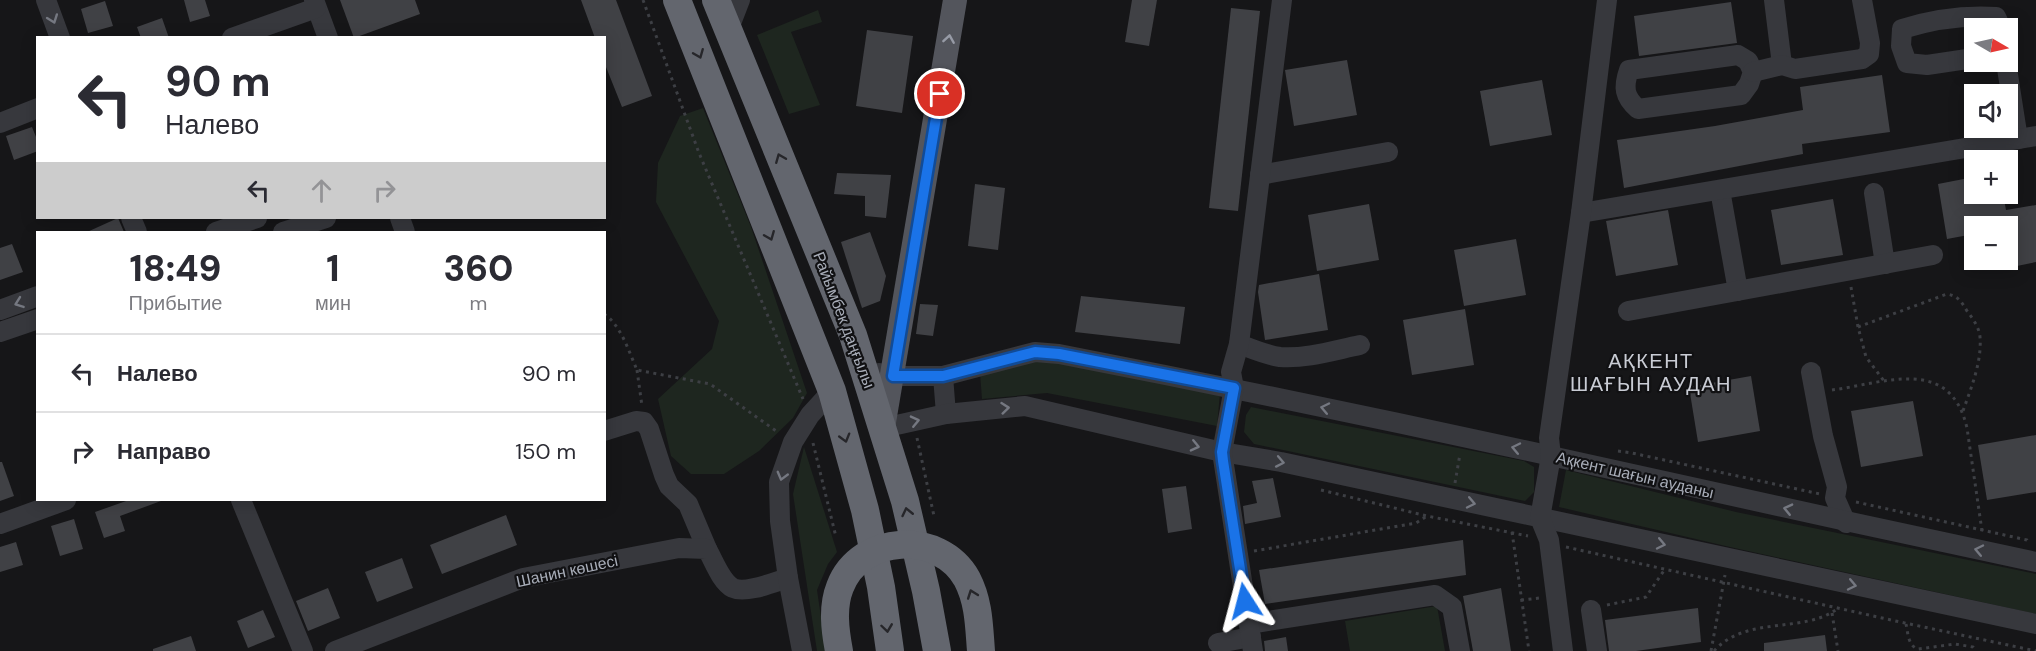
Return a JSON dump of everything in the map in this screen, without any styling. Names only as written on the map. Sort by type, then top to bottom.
[{"type":"highway","points":[[677,0],[832,391],[865,510],[891,651]]},
{"type":"highway","name":"Райымбек даңғылы","points":[[716,0],[853,335],[905,501],[937,651]]},
{"type":"highway","points":[[839,651],[835,626],[837,601],[839,588],[850,570],[863,556],[873,551],[896,544],[907,544],[936,551],[951,561],[966,577],[978,612],[981,651]]},
{"type":"main road","points":[[883,428],[955,0]]},
{"type":"street","points":[[46,0],[59,36]]},
{"type":"street","points":[[728,31],[740,0]]},
{"type":"street","points":[[1251,637],[1222,452],[1234,388],[1231,372],[1239,344],[1282,0]]},
{"type":"street","points":[[1563,651],[1549,540],[1540,518],[1551,456],[1549,438],[1581,213],[1607,0]]},
{"type":"street","points":[[1774,0],[1782,65]]},
{"type":"street","points":[[1753,72],[1782,65],[1795,69],[1862,59],[1869,54],[1870,43],[1862,0]]},
{"type":"street","points":[[237,36],[315,4],[327,36]]},
{"type":"street","points":[[1965,18],[1980,16],[1996,18]]},
{"type":"street","points":[[1964,18],[1919,24],[1902,29],[1900,46],[1907,63],[1927,65],[1964,59]]},
{"type":"street","points":[[1738,55],[1748,61],[1753,72],[1749,84],[1741,95],[1638,109],[1628,99],[1624,84],[1629,70],[1738,55]]},
{"type":"street","points":[[1581,213],[2027,138],[2009,72]]},
{"type":"street","points":[[0,123],[36,109]]},
{"type":"street","points":[[1260,175],[1388,152]]},
{"type":"street","points":[[1720,190],[1738,291]]},
{"type":"street","points":[[1874,193],[1885,264]]},
{"type":"street","points":[[219,231],[254,219]]},
{"type":"street","points":[[286,231],[323,219]]},
{"type":"street","points":[[1628,311],[1933,255]]},
{"type":"street","points":[[0,310],[36,297]]},
{"type":"street","points":[[0,332],[36,320]]},
{"type":"street","points":[[1239,344],[1272,355],[1299,357],[1360,345]]},
{"type":"street","name":"Ақкент шағын ауданы","points":[[864,368],[893,376],[943,376],[1035,352],[1059,354],[1234,388],[2036,562]]},
{"type":"street","points":[[1810,372],[1823,436],[1837,487],[1835,498],[1845,522]]},
{"type":"street","points":[[943,376],[946,414]]},
{"type":"street","points":[[802,651],[780,521],[779,482],[793,442],[810,415],[832,391]]},
{"type":"street","points":[[883,428],[946,414],[1025,406],[1222,452],[1281,462],[2036,624]]},
{"type":"street","points":[[606,430],[636,421],[644,422],[649,429],[669,486],[688,504],[707,549],[724,580],[734,589],[747,589],[788,578]]},
{"type":"street","points":[[0,524],[63,501]]},
{"type":"street","points":[[241,501],[303,651]]},
{"type":"street","name":"Шанин көшесі","points":[[335,651],[523,578],[679,548],[707,549]]},
{"type":"street","points":[[1218,643],[1436,596],[1452,607],[1460,651]]},
{"type":"street","points":[[1594,608],[1597,651]]},
{"type":"path","points":[[643,0],[699,153],[810,415],[813,443],[836,537]]},
{"type":"path","points":[[1849,271],[1858,327],[1866,357],[1884,381]]},
{"type":"path","points":[[1858,327],[1947,294],[1959,298],[1977,325],[1980,336],[1975,374],[1963,411]]},
{"type":"path","points":[[606,315],[621,334],[637,370],[644,422]]},
{"type":"path","points":[[637,370],[710,384],[793,442]]},
{"type":"path","points":[[1815,393],[1884,381],[1918,378],[1938,385],[1957,401],[1963,411],[1982,530],[1982,551]]},
{"type":"path","points":[[913,421],[934,516]]},
{"type":"path","points":[[1453,499],[1463,437]]},
{"type":"path","points":[[1313,488],[1427,516],[1549,540],[1563,546],[1724,583],[2036,651]]},
{"type":"path","points":[[1238,554],[1416,523],[1427,516]]},
{"type":"path","points":[[1512,532],[1529,651]]},
{"type":"path","points":[[1713,651],[1728,558]]},
{"type":"path","points":[[1594,608],[1646,597],[1665,569]]},
{"type":"path","points":[[1713,651],[1723,641],[1735,636],[1766,627],[1816,620],[1839,608]]},
{"type":"path","points":[[1832,613],[1838,651]]},
{"type":"path","points":[[1906,623],[1914,648],[1955,644],[1973,647],[1976,651]]},
{"type":"shaded area","points":[[818,10],[822,22],[791,32],[820,105],[789,114],[757,35]]},
{"type":"shaded area","points":[[703,108],[751,227],[807,393],[793,418],[759,451],[724,474],[691,474],[671,456],[658,399],[712,349],[719,321],[656,202],[658,163],[680,116]]},
{"type":"shaded area","points":[[1041,358],[1220,393],[1217,426],[1047,393],[982,399],[980,373]]},
{"type":"shaded area","points":[[1251,407],[1524,461],[1534,467],[1534,492],[1525,501],[1254,444],[1244,432],[1246,415]]},
{"type":"shaded area","points":[[804,447],[837,552],[828,564],[817,590],[826,651],[817,651],[793,494]]},
{"type":"shaded area","points":[[1566,470],[1736,512],[2036,574],[2036,614],[1559,507]]},
{"type":"shaded area","points":[[1437,606],[1445,651],[1350,651],[1345,621]]},
{"type":"building","points":[[184,0],[205,0],[210,16],[190,22]]},
{"type":"building","points":[[340,0],[415,0],[420,14],[360,36],[353,36]]},
{"type":"building","points":[[581,0],[616,0],[652,96],[622,107],[606,67],[606,36],[594,36]]},
{"type":"building","points":[[1132,0],[1157,0],[1149,46],[1125,42]]},
{"type":"building","points":[[105,1],[113,26],[88,33],[81,9]]},
{"type":"building","points":[[1731,2],[1737,43],[1639,56],[1634,16]]},
{"type":"building","points":[[1231,8],[1260,11],[1238,211],[1209,208]]},
{"type":"building","points":[[162,18],[168,36],[140,36],[137,27]]},
{"type":"building","points":[[867,30],[913,36],[902,113],[856,106]]},
{"type":"building","points":[[1347,60],[1357,115],[1294,126],[1285,70]]},
{"type":"building","points":[[1882,75],[1890,132],[1802,144],[1803,154],[1624,188],[1617,140],[1803,110],[1800,87]]},
{"type":"building","points":[[1542,80],[1552,135],[1490,146],[1480,91]]},
{"type":"building","points":[[32,127],[36,137],[36,152],[14,160],[6,136]]},
{"type":"building","points":[[837,173],[891,175],[886,218],[865,216],[865,196],[834,194]]},
{"type":"building","points":[[1964,179],[1964,204],[2005,204],[2006,210],[2036,205],[2036,262],[2018,266],[2018,216],[1964,216],[1964,236],[1947,239],[1938,184]]},
{"type":"building","points":[[975,184],[1005,188],[998,250],[968,246]]},
{"type":"building","points":[[1833,199],[1843,255],[1781,265],[1771,210]]},
{"type":"building","points":[[1369,204],[1379,260],[1317,271],[1308,215]]},
{"type":"building","points":[[1668,210],[1678,265],[1616,276],[1606,221]]},
{"type":"building","points":[[118,219],[124,231],[89,231]]},
{"type":"building","points":[[870,232],[886,276],[880,301],[862,308],[841,242]]},
{"type":"building","points":[[1516,239],[1526,295],[1464,306],[1454,250]]},
{"type":"building","points":[[12,244],[23,272],[0,280],[0,248]]},
{"type":"building","points":[[1319,274],[1328,330],[1265,340],[1259,285]]},
{"type":"building","points":[[1081,296],[1185,307],[1180,344],[1075,332]]},
{"type":"building","points":[[920,304],[938,305],[933,336],[916,334]]},
{"type":"building","points":[[1465,309],[1474,365],[1412,375],[1403,320]]},
{"type":"building","points":[[1751,376],[1760,431],[1698,442],[1689,387]]},
{"type":"building","points":[[1913,401],[1923,456],[1861,467],[1851,411]]},
{"type":"building","points":[[2036,435],[2036,492],[1987,500],[1978,445]]},
{"type":"building","points":[[0,462],[2,462],[14,496],[0,501]]},
{"type":"building","points":[[1273,478],[1281,517],[1245,524],[1243,506],[1257,503],[1252,481]]},
{"type":"building","points":[[1186,486],[1192,529],[1168,533],[1162,489]]},
{"type":"building","points":[[126,501],[161,501],[120,516],[125,531],[104,538],[95,512]]},
{"type":"building","points":[[506,515],[517,545],[442,574],[430,545]]},
{"type":"building","points":[[74,519],[83,549],[60,556],[51,526]]},
{"type":"building","points":[[1463,540],[1466,575],[1265,604],[1259,570]]},
{"type":"building","points":[[16,542],[23,565],[0,572],[0,547]]},
{"type":"building","points":[[402,558],[413,588],[377,602],[365,572]]},
{"type":"building","points":[[328,588],[340,618],[308,631],[296,601]]},
{"type":"building","points":[[1501,588],[1511,651],[1473,651],[1463,596]]},
{"type":"building","points":[[1698,608],[1701,642],[1636,651],[1609,651],[1605,620]]},
{"type":"building","points":[[263,610],[275,637],[248,648],[237,621]]},
{"type":"building","points":[[1825,635],[1827,651],[1764,651],[1764,643]]},
{"type":"building","points":[[191,636],[196,651],[153,651],[153,649]]},
{"type":"building","points":[[1286,637],[1288,651],[1265,651],[1264,641]]},
{"type":"district","name":"АҚКЕНТ ШАҒЫН АУДАН","points":[[1651,372]]},
{"type":"route","points":[[940,94],[893,376],[943,376],[1035,352],[1059,354],[1234,388],[1222,452],[1245,601]]}]
